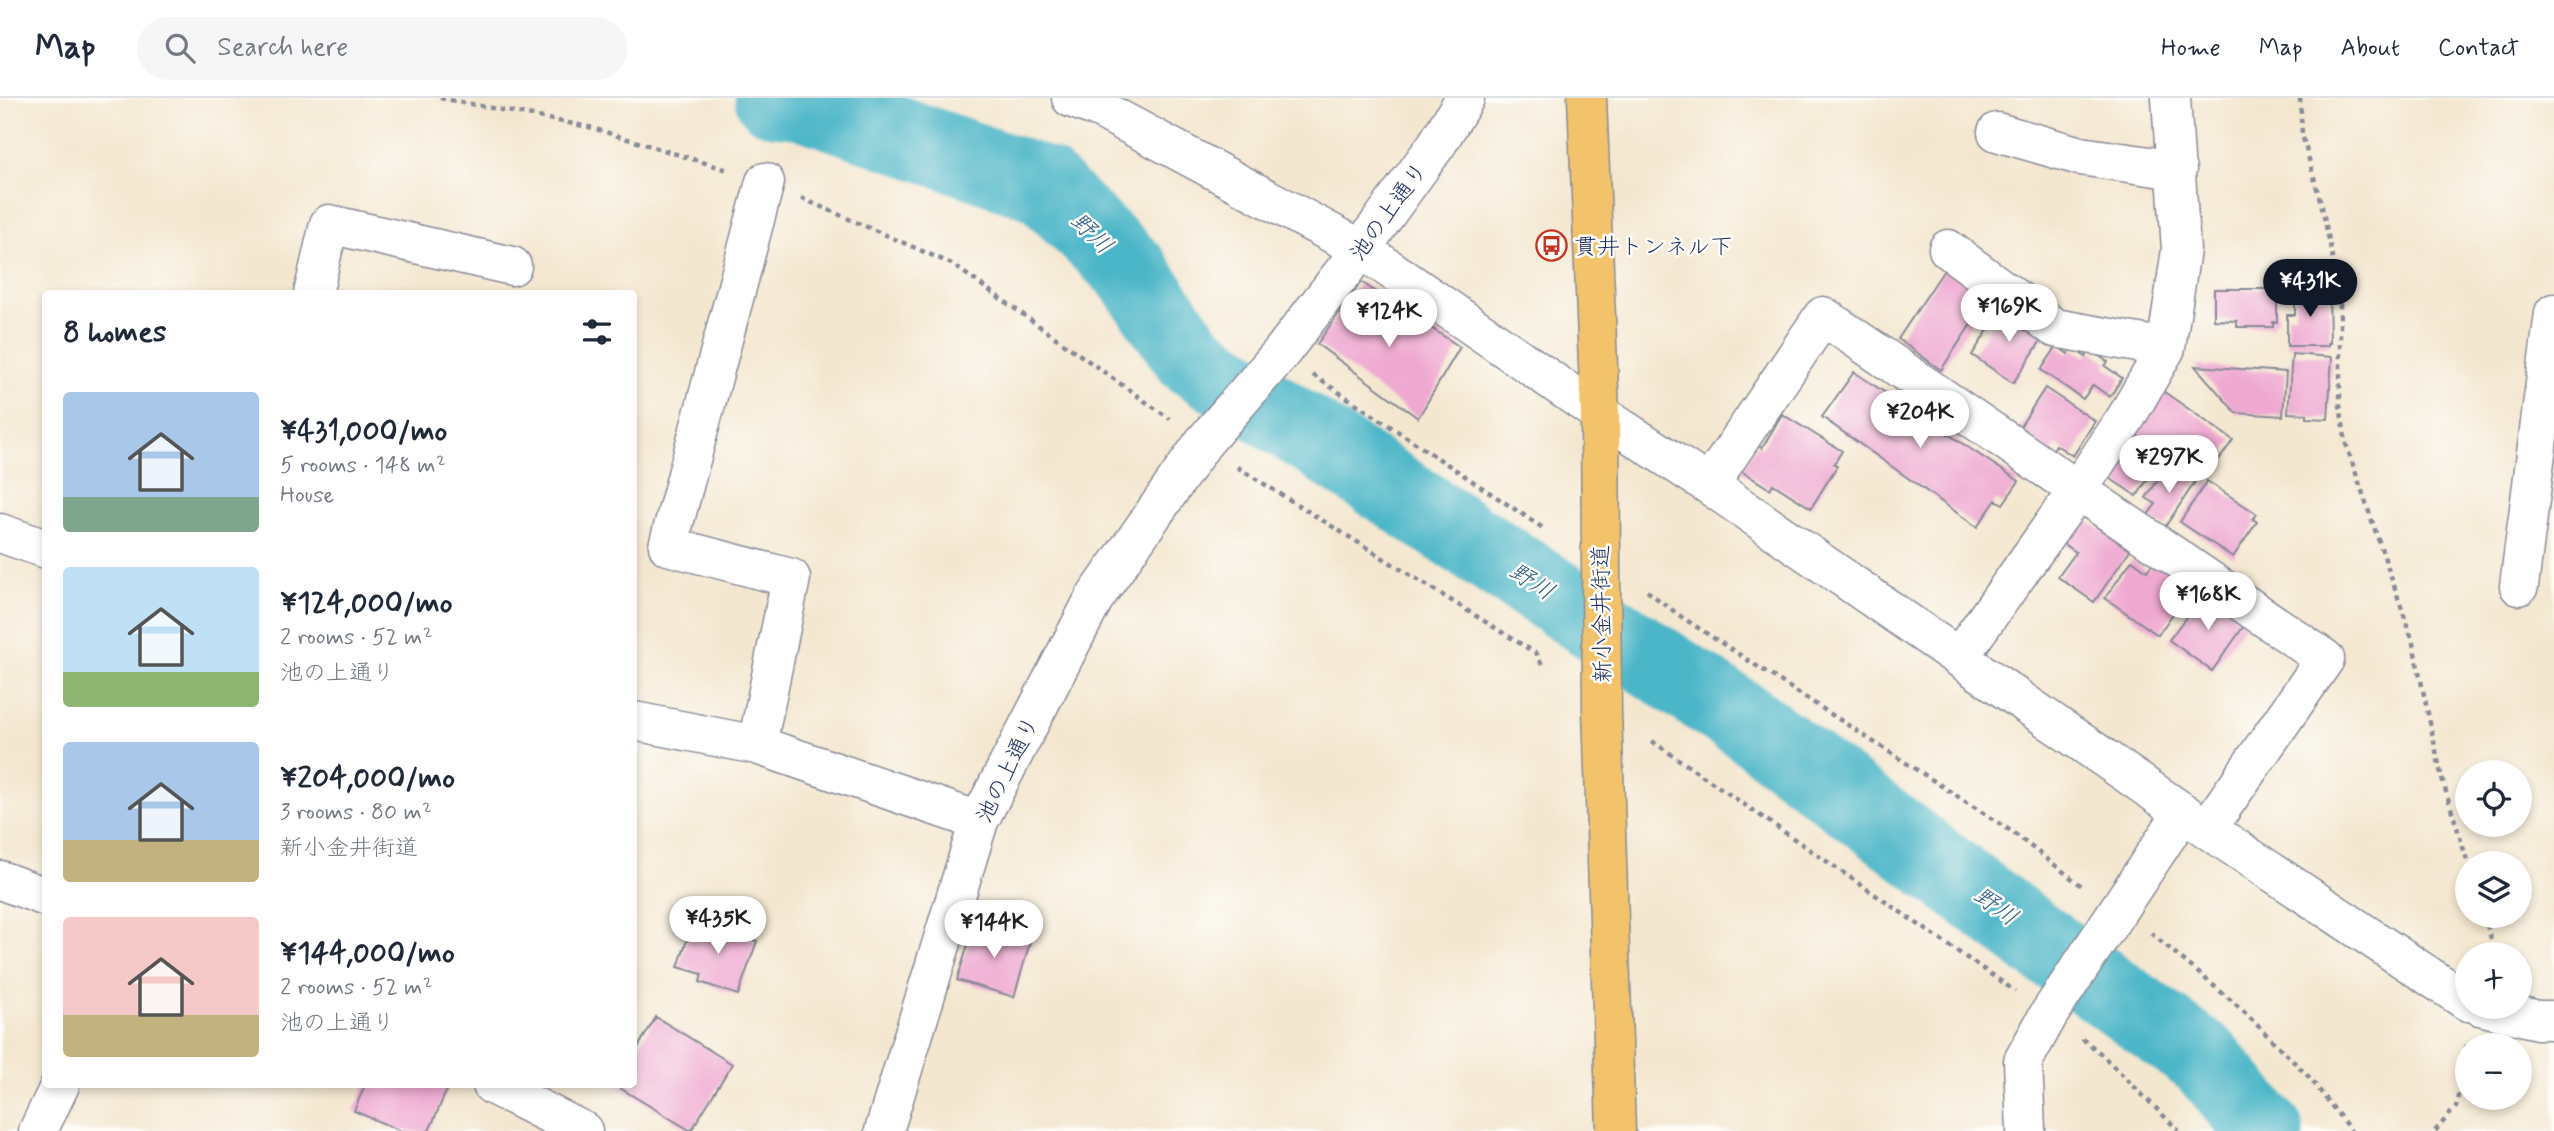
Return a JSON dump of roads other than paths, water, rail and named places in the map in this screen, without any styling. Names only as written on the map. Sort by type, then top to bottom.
[{"type":"main road","name":"新小金井街道","points":[[1587,98],[1600,414],[1602,710],[1616,1131]]},
{"type":"street","points":[[1071,98],[1112,115],[1361,249],[1600,414],[1709,485],[2455,1001]]},
{"type":"street","name":"池の上通り","points":[[884,1131],[979,821],[1094,599],[1203,443],[1281,353],[1361,249],[1437,144],[1465,98]]},
{"type":"street","points":[[1959,657],[2077,491],[2127,416],[2166,348],[2181,250],[2171,98]]},
{"type":"street","points":[[1997,132],[2080,156],[2177,170]]},
{"type":"street","points":[[757,745],[791,578],[668,546],[765,182]]},
{"type":"street","points":[[314,290],[329,224],[512,266]]},
{"type":"street","points":[[1948,249],[2055,328],[2166,348]]},
{"type":"street","points":[[2519,586],[2554,313]]},
{"type":"street","points":[[1709,485],[1823,316],[2325,659],[2195,821],[2116,912],[2049,1014],[2023,1061],[2026,1131]]},
{"type":"street","points":[[4,534],[42,548]]},
{"type":"street","points":[[637,722],[757,745],[979,821]]},
{"type":"street","points":[[0,880],[42,896]]},
{"type":"street","points":[[2529,1019],[2554,1020]]},
{"type":"street","points":[[38,1131],[59,1088]]},
{"type":"street","points":[[498,1088],[583,1131]]},
{"type":"waterway","name":"野川","points":[[773,98],[802,101],[1043,185],[1131,271],[1192,358],[1748,723],[2032,936],[2205,1060],[2265,1131]]},
{"type":"place","name":"貫井トンネル下","points":[[1551,246]]}]
